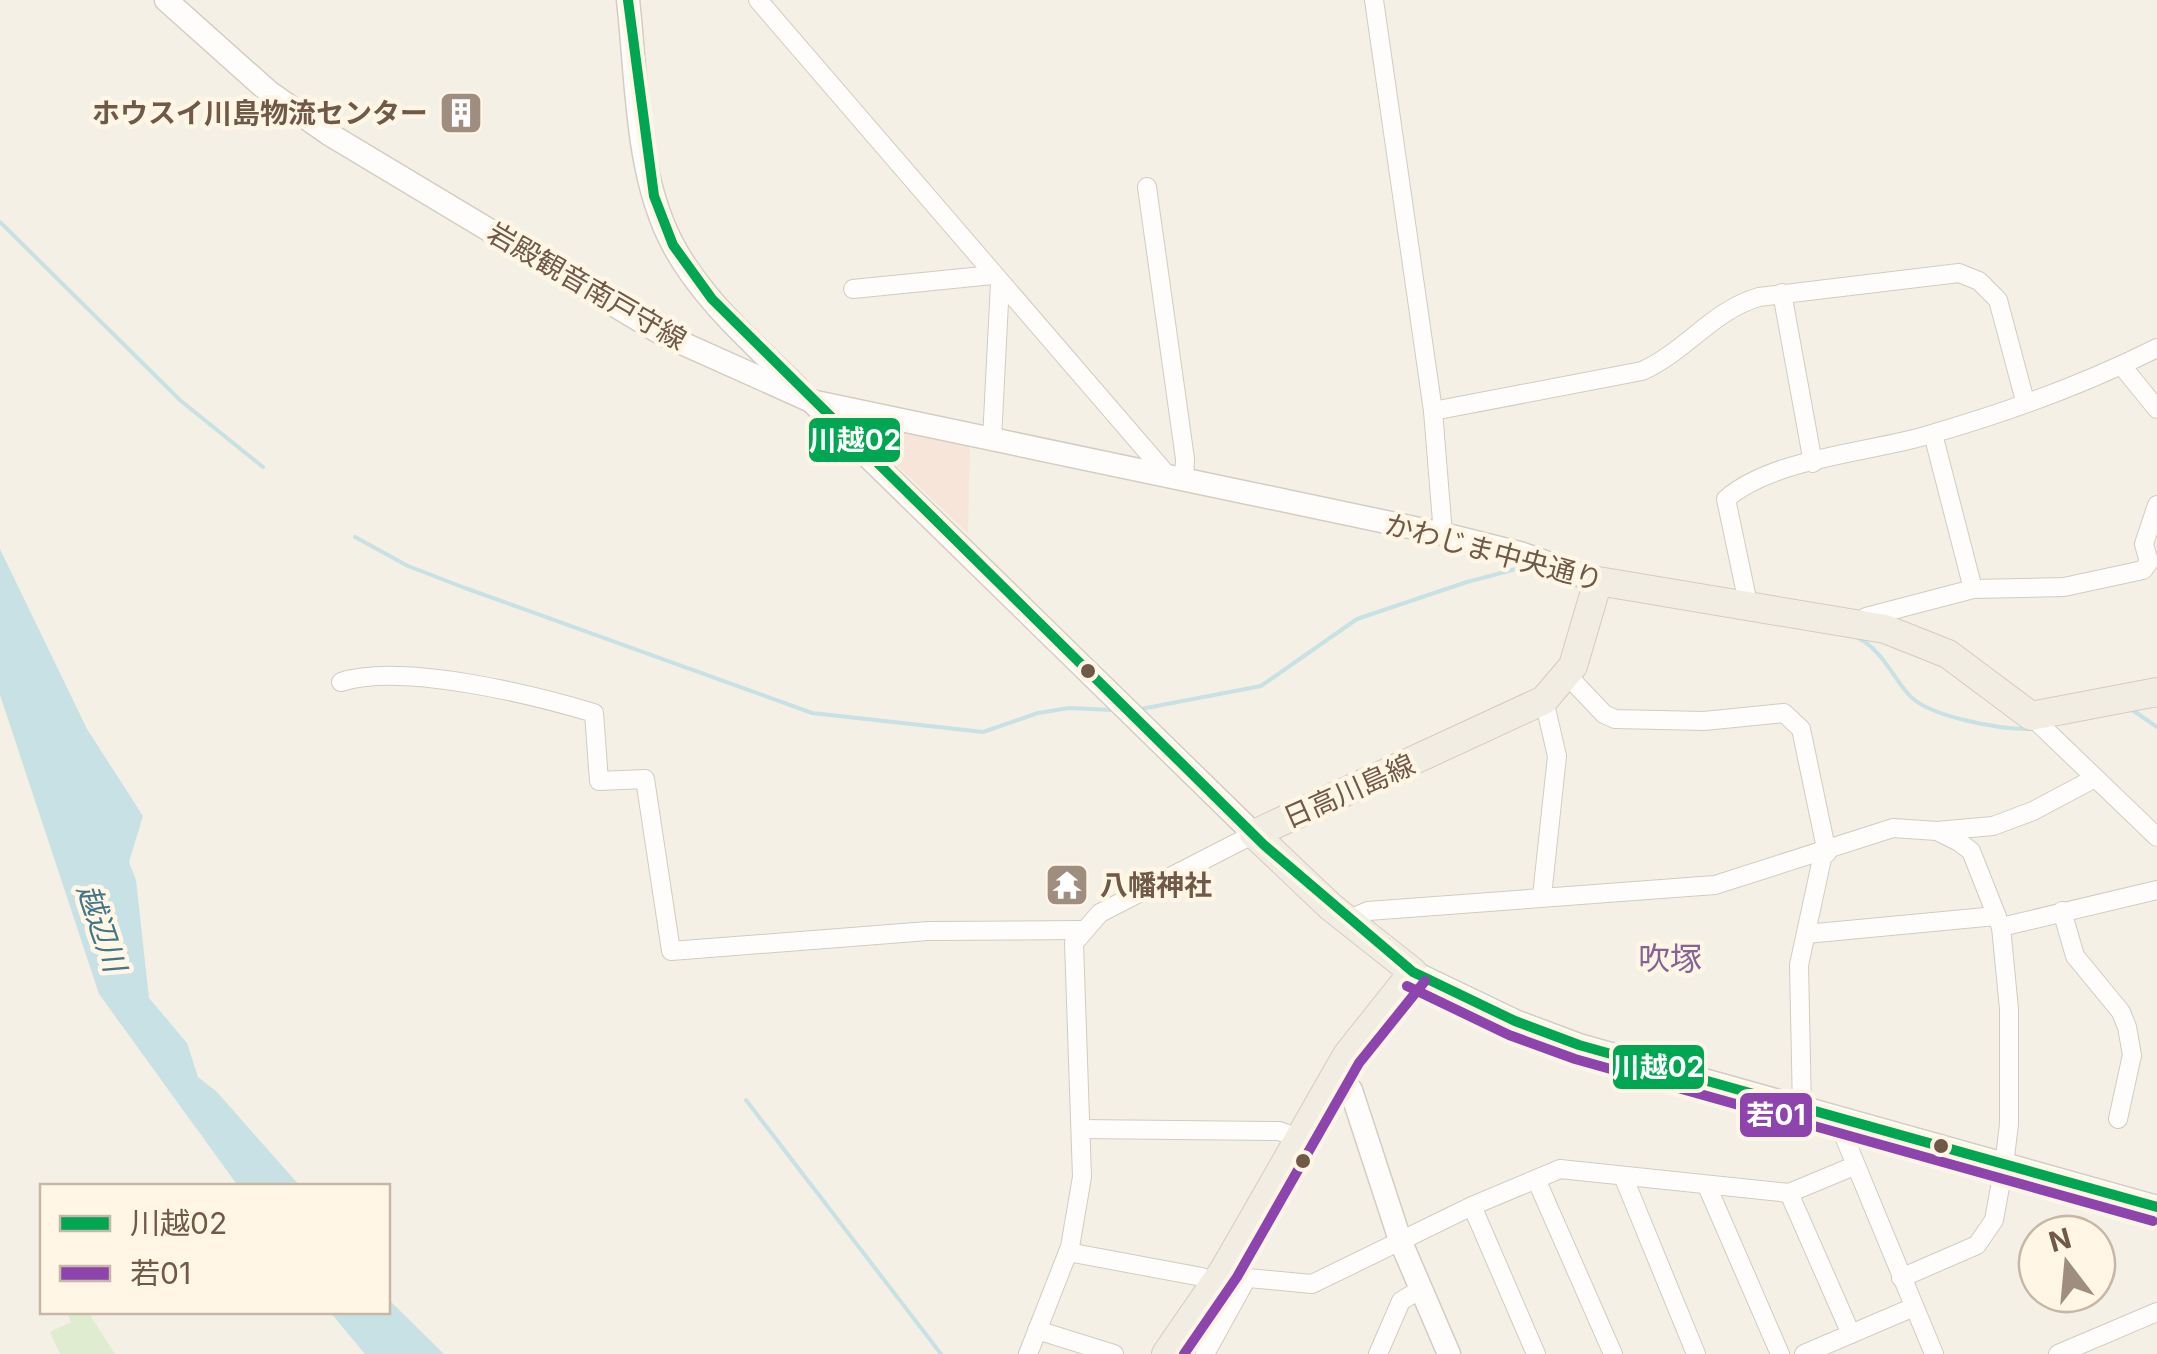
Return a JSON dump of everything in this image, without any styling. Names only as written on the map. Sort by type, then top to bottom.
[{"type":"main road","name":"日高川島線","points":[[1412,972],[1254,834],[1544,700],[1567,675],[1587,628],[1598,581]]},
{"type":"main road","name":"かわじま中央通り","points":[[1598,581],[1904,636],[1948,654],[1986,678],[2031,716]]},
{"type":"main road","points":[[2031,716],[2157,692]]},
{"type":"main road","points":[[1166,1354],[1224,1275],[1336,1072],[1412,972]]},
{"type":"street","name":"岩殿観音南戸守線","points":[[166,0],[269,92],[329,134],[664,335],[811,401],[1254,834]]},
{"type":"street","points":[[628,0],[646,157],[672,245],[712,299],[811,401]]},
{"type":"street","points":[[758,0],[996,279],[1176,478],[1186,459],[1147,188]]},
{"type":"street","points":[[1374,0],[1433,411],[1444,534]]},
{"type":"street","points":[[1433,411],[1642,371],[1667,360],[1734,304],[1782,293],[1959,272],[1979,281],[1998,300],[2025,400]]},
{"type":"street","points":[[853,289],[996,279]]},
{"type":"street","points":[[992,440],[996,279]]},
{"type":"street","points":[[1782,293],[1812,463]]},
{"type":"street","points":[[1749,608],[1726,499],[1749,481],[1933,434],[2122,366],[2157,348]]},
{"type":"street","points":[[2122,366],[2157,409]]},
{"type":"street","name":"かわじま中央通り","points":[[811,401],[1444,534],[1523,554],[1598,581]]},
{"type":"street","points":[[1933,434],[1973,589]]},
{"type":"street","points":[[1858,625],[1866,617],[1973,589],[2064,587],[2143,570],[2149,562],[2144,544],[2157,505]]},
{"type":"street","points":[[1567,675],[1604,714],[1615,719],[1704,720],[1784,713],[1801,728],[1825,853],[1799,965],[1802,1108]]},
{"type":"street","points":[[341,682],[395,678],[477,684],[520,691],[594,714],[599,781],[645,778],[672,951],[928,932],[1082,930]]},
{"type":"street","points":[[1542,896],[1557,756],[1544,700]]},
{"type":"street","points":[[2031,716],[2157,837]]},
{"type":"street","points":[[1348,920],[1368,911],[1700,887],[1825,853],[1883,830],[1937,831],[1987,826],[2033,811],[2096,778]]},
{"type":"street","points":[[1971,851],[1987,826]]},
{"type":"street","points":[[1901,1278],[1977,1245],[1994,1220],[2009,1124],[2009,1008],[1998,922],[1971,851],[1937,831]]},
{"type":"street","points":[[1028,1354],[1068,1252],[1078,1214],[1081,1129],[1071,953],[1082,930],[1100,913],[1254,834]]},
{"type":"street","points":[[1806,934],[1998,922],[2157,890]]},
{"type":"street","points":[[2062,911],[2075,956],[2122,1012],[2127,1027],[2132,1055],[2118,1118]]},
{"type":"street","points":[[1412,972],[1486,1008],[1579,1044],[2157,1207]]},
{"type":"street","points":[[1336,1072],[1358,1108],[1400,1240],[1449,1354]]},
{"type":"street","points":[[1836,1117],[1934,1354]]},
{"type":"street","points":[[1081,1129],[1279,1131],[1298,1138]]},
{"type":"street","points":[[1068,1252],[1312,1284],[1472,1206],[1560,1169],[1789,1194],[1854,1166]]},
{"type":"street","points":[[1622,1176],[1696,1354]]},
{"type":"street","points":[[1536,1179],[1613,1354]]},
{"type":"street","points":[[1706,1186],[1780,1354]]},
{"type":"street","points":[[1789,1194],[1851,1334]]},
{"type":"street","points":[[1472,1206],[1536,1354]]},
{"type":"street","points":[[1205,1354],[1224,1275]]},
{"type":"street","points":[[1378,1354],[1402,1301],[1420,1288]]},
{"type":"street","points":[[1804,1354],[1914,1308]]},
{"type":"street","points":[[2058,1354],[2157,1312]]},
{"type":"street","points":[[1037,1330],[1114,1354]]},
{"type":"shaded area","points":[[866,422],[970,445],[968,533],[859,429]]},
{"type":"green space","points":[[89,1314],[115,1354],[60,1354],[50,1332],[71,1322],[68,1315]]},
{"type":"water","name":"越辺川","points":[[0,549],[87,729],[143,816],[129,862],[136,880],[149,998],[187,1043],[198,1077],[217,1092],[298,1184],[237,1184],[99,994],[0,695]]},
{"type":"water","points":[[390,1301],[444,1354],[365,1354],[332,1314],[390,1314]]},
{"type":"waterway","points":[[0,222],[181,401],[263,467]]},
{"type":"waterway","points":[[355,537],[408,566],[465,588],[812,713],[983,732],[1038,713],[1069,708],[1112,710]]},
{"type":"waterway","points":[[1141,709],[1261,686],[1357,619],[1467,582],[1520,568],[1587,589]]},
{"type":"waterway","points":[[1856,637],[1879,655],[1909,695],[1932,710],[2000,727],[2028,729]]},
{"type":"waterway","points":[[2131,709],[2157,727]]},
{"type":"waterway","points":[[746,1100],[941,1354]]},
{"type":"transit line","name":"川越02","points":[[628,0],[654,196],[673,245],[712,299],[1264,845],[1413,972],[1515,1021],[1579,1045],[2157,1207]]},
{"type":"transit line","name":"若01","points":[[1184,1354],[1237,1277],[1359,1063],[1425,981]]},
{"type":"transit line","name":"若01","points":[[1407,986],[1509,1035],[1575,1059],[2153,1221]]},
{"type":"place","name":"ホウスイ川島物流センター","points":[[461,113]]},
{"type":"place","name":"八幡神社","points":[[1067,885]]},
{"type":"district","name":"吹塚","points":[[1670,959]]}]
